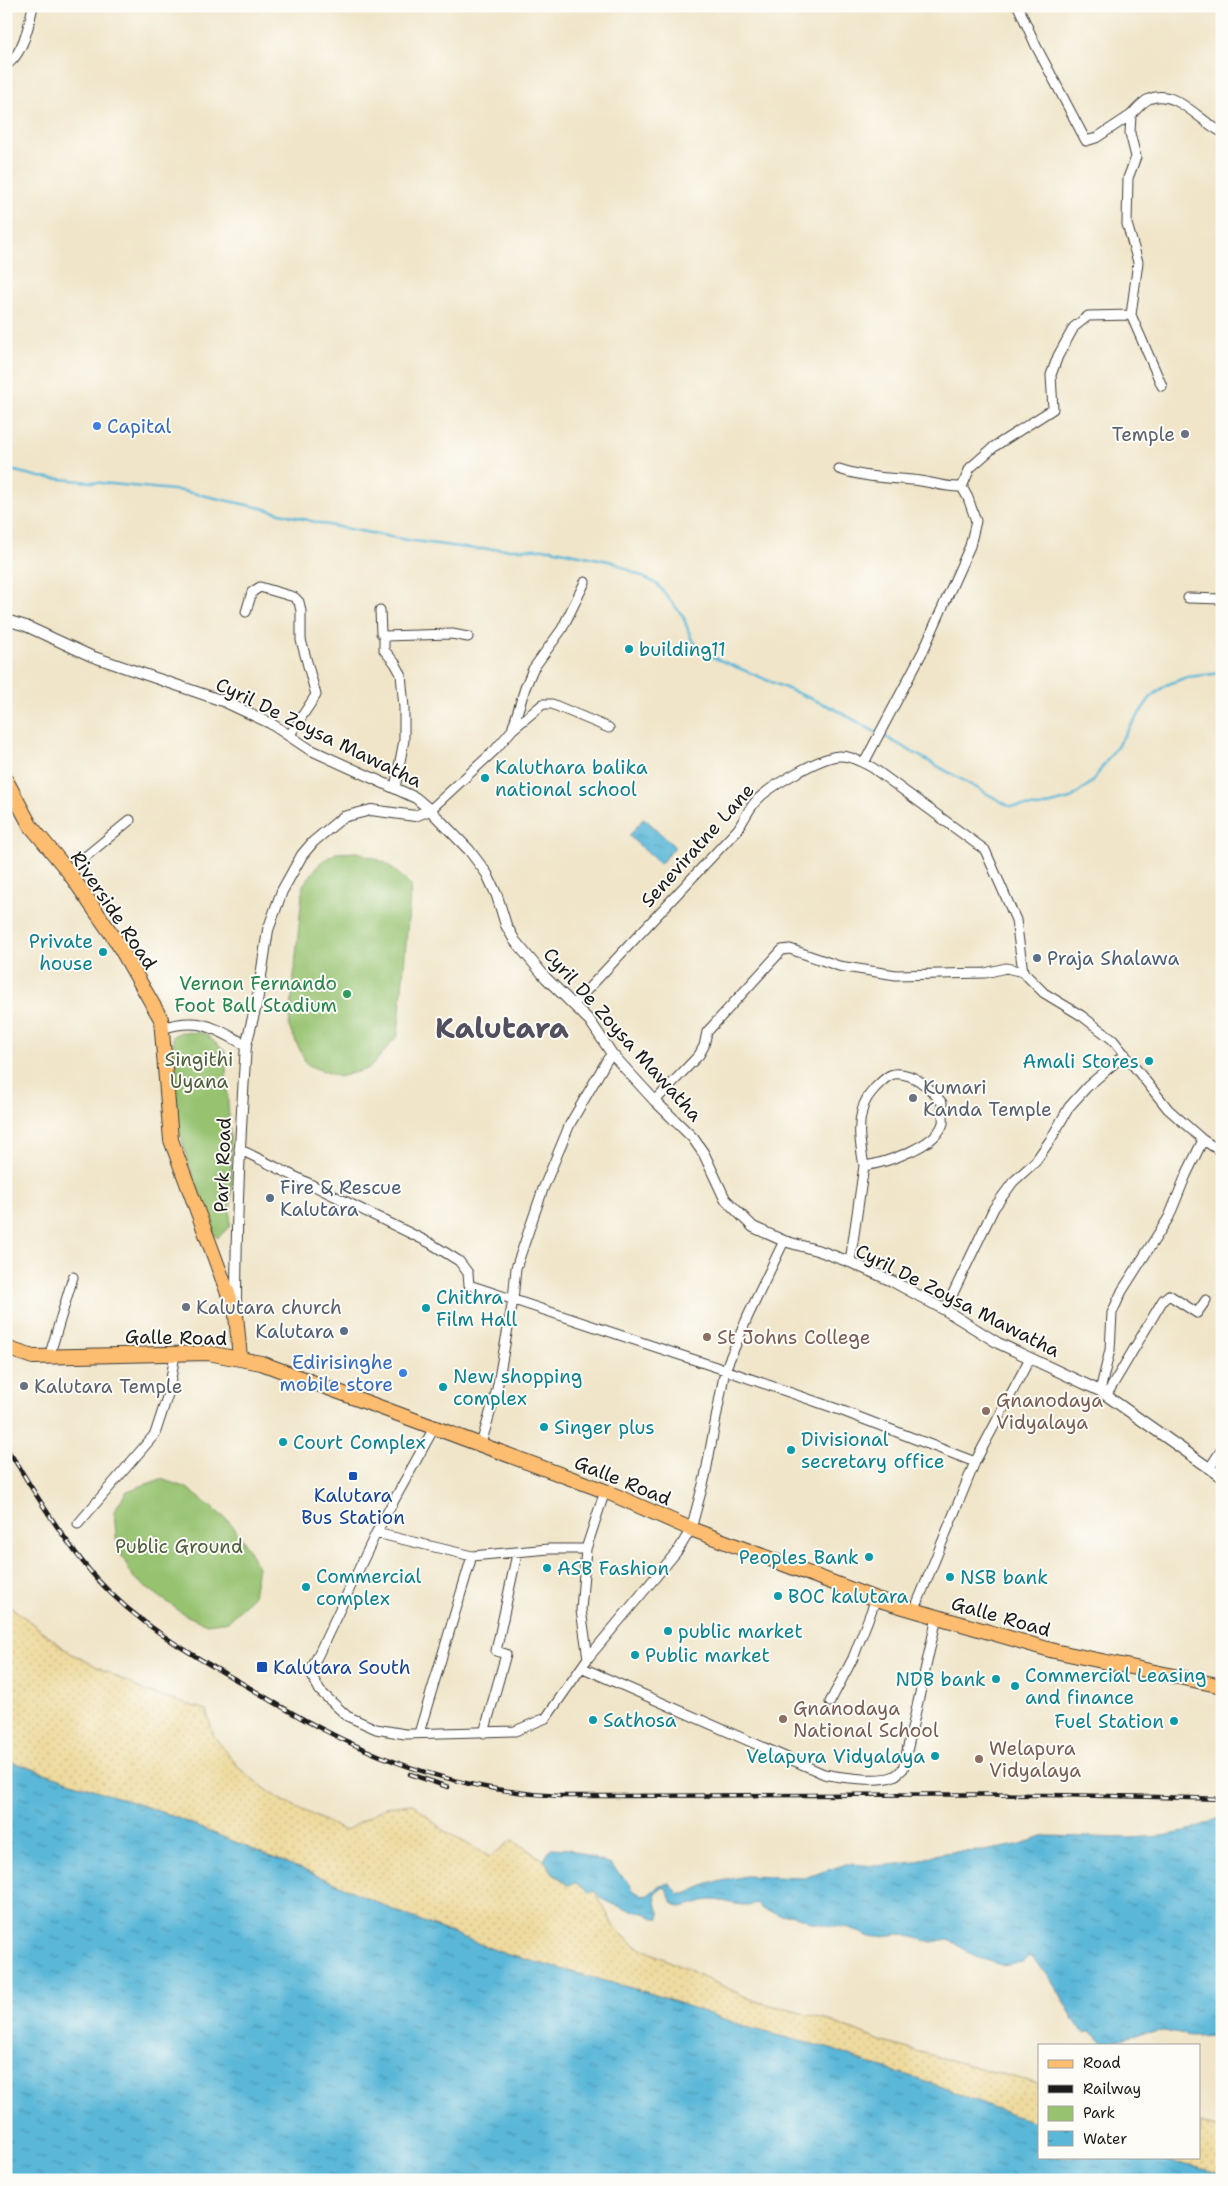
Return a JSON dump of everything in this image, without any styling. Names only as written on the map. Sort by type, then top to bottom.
[{"type":"main road","name":"Riverside Road","points":[[6,780],[30,825],[68,871],[117,942],[161,1019],[171,1140],[236,1315],[240,1358]]},
{"type":"main road","name":"Galle Road","points":[[6,1348],[33,1357],[208,1353],[261,1363],[605,1491],[691,1529],[876,1599],[1054,1651],[1222,1686]]},
{"type":"street","points":[[6,66],[15,59],[29,26],[33,6]]},
{"type":"street","points":[[1018,6],[1036,46],[1086,141],[1096,138],[1131,115],[1149,99],[1165,96],[1190,109],[1222,132]]},
{"type":"street","points":[[1131,115],[1130,133],[1136,156],[1128,178],[1127,224],[1138,262],[1131,315],[1162,386]]},
{"type":"street","points":[[962,487],[970,468],[995,446],[1053,409],[1051,375],[1058,356],[1074,327],[1088,316],[1131,315]]},
{"type":"street","points":[[838,469],[878,478],[912,480],[948,487],[962,487]]},
{"type":"street","points":[[864,762],[938,620],[970,546],[976,521],[962,487]]},
{"type":"street","points":[[512,730],[533,669],[562,629],[585,582]]},
{"type":"street","points":[[246,612],[252,592],[260,587],[294,597],[299,602],[301,611],[301,640],[316,695],[289,736]]},
{"type":"street","points":[[1188,598],[1222,599]]},
{"type":"street","points":[[380,610],[380,633],[384,636],[384,650],[401,674],[404,708],[404,740],[395,788]]},
{"type":"street","name":"Cyril De Zoysa Mawatha","points":[[6,620],[26,626],[91,656],[223,701],[270,723],[310,749],[416,798],[469,850],[487,874],[497,896],[506,925],[515,941],[590,1021],[612,1054],[655,1101],[694,1138],[704,1154],[725,1199],[753,1227],[784,1241],[850,1262],[892,1282],[945,1310],[998,1342],[1103,1394],[1222,1477]]},
{"type":"street","points":[[384,636],[452,634],[468,637]]},
{"type":"street","points":[[430,810],[494,750],[512,730],[543,704],[552,704],[609,728]]},
{"type":"street","name":"Seneviratne Lane","points":[[573,1005],[738,829],[755,802],[770,788],[825,760],[840,756],[864,762],[985,850],[1016,920],[1023,972]]},
{"type":"street","name":"Park Road","points":[[236,1315],[239,1149],[246,1044],[257,1002],[268,930],[282,891],[302,855],[313,842],[343,817],[371,810],[415,816],[430,810]]},
{"type":"street","points":[[68,871],[130,820]]},
{"type":"street","points":[[655,1101],[699,1055],[704,1046],[707,1032],[782,950],[790,949],[839,966],[896,975],[968,974],[1006,968],[1023,972],[1044,993],[1082,1016],[1113,1040],[1138,1074],[1168,1109],[1203,1140],[1222,1152]]},
{"type":"street","points":[[162,1028],[194,1022],[214,1028],[246,1044]]},
{"type":"street","points":[[481,1444],[496,1389],[513,1300],[516,1268],[544,1189],[570,1124],[612,1054]]},
{"type":"street","points":[[945,1310],[994,1208],[1013,1182],[1035,1162],[1051,1140],[1069,1107],[1087,1087],[1125,1054]]},
{"type":"street","points":[[850,1262],[864,1166],[859,1134],[862,1112],[867,1097],[883,1080],[893,1074],[907,1076],[920,1081],[942,1104],[943,1122],[939,1132],[917,1149],[881,1163],[864,1166]]},
{"type":"street","points":[[1103,1394],[1110,1350],[1112,1313],[1122,1291],[1169,1217],[1203,1140]]},
{"type":"street","points":[[239,1149],[430,1243],[459,1261],[468,1273],[470,1285],[840,1410],[975,1462]]},
{"type":"street","points":[[434,1428],[376,1533],[310,1672],[320,1690],[347,1716],[376,1729],[405,1734],[514,1731],[546,1718],[583,1668],[588,1658],[679,1549],[691,1529],[705,1477],[725,1370],[784,1241]]},
{"type":"street","points":[[49,1357],[73,1276]]},
{"type":"street","points":[[1103,1394],[1163,1300],[1170,1295],[1196,1313],[1206,1300]]},
{"type":"street","points":[[78,1524],[155,1434],[169,1391],[175,1354]]},
{"type":"street","points":[[914,1611],[975,1462],[1030,1358]]},
{"type":"street","points":[[1209,1469],[1222,1450]]},
{"type":"street","points":[[588,1658],[581,1610],[586,1549],[605,1491]]},
{"type":"street","points":[[376,1533],[472,1556],[517,1554],[549,1549],[586,1549]]},
{"type":"street","points":[[484,1733],[506,1654],[496,1651],[517,1554]]},
{"type":"street","points":[[419,1733],[472,1556]]},
{"type":"street","points":[[830,1702],[853,1658],[876,1599]]},
{"type":"street","points":[[583,1668],[824,1774],[862,1779],[893,1777],[903,1769],[937,1617]]},
{"type":"green space","name":"Vernon Fernando Foot Ball Stadium","points":[[358,852],[386,863],[411,885],[398,1035],[370,1068],[339,1077],[307,1065],[289,1027],[303,885],[321,862],[336,853]]},
{"type":"green space","name":"Singithi Uyana","points":[[181,1032],[204,1033],[225,1051],[232,1172],[230,1226],[218,1238],[206,1224],[203,1205],[184,1146],[177,1115],[172,1052],[173,1036]]},
{"type":"green space","name":"Public Ground","points":[[161,1479],[187,1488],[230,1522],[243,1540],[258,1567],[253,1596],[229,1621],[207,1624],[185,1615],[134,1578],[117,1547],[114,1511],[127,1491]]},
{"type":"sand","points":[[6,1603],[70,1653],[147,1692],[206,1710],[214,1736],[240,1769],[276,1797],[345,1831],[385,1807],[413,1804],[443,1830],[490,1857],[512,1840],[544,1860],[553,1873],[576,1883],[584,1889],[594,1890],[617,1931],[635,1945],[755,2001],[825,2019],[883,2042],[1038,2084],[1038,2123],[1012,2115],[929,2082],[867,2063],[831,2049],[753,2029],[646,1992],[505,1954],[391,1909],[335,1883],[167,1814],[6,1760]]},
{"type":"sand","points":[[1200,2123],[1222,2128],[1222,2174],[1158,2158],[1200,2158]]},
{"type":"water","points":[[644,818],[675,847],[660,864],[629,836]]},
{"type":"water","points":[[6,1760],[167,1814],[335,1883],[391,1909],[505,1954],[646,1992],[753,2029],[831,2049],[867,2063],[929,2082],[1012,2115],[1038,2123],[1038,2158],[1158,2158],[1222,2174],[1222,2180],[6,2180]]},
{"type":"water","points":[[1222,1817],[1222,2035],[1190,2036],[1164,2031],[1144,2033],[1105,2043],[1090,2031],[1086,2033],[1081,2031],[1046,1972],[1030,1956],[1024,1962],[1001,1965],[976,1957],[949,1939],[932,1942],[900,1934],[870,1937],[849,1928],[814,1923],[790,1914],[781,1915],[763,1910],[756,1903],[740,1905],[712,1900],[680,1907],[672,1903],[666,1888],[663,1887],[655,1894],[660,1914],[659,1918],[655,1918],[611,1903],[594,1891],[589,1892],[576,1883],[568,1885],[553,1873],[544,1860],[551,1848],[569,1849],[611,1865],[629,1883],[633,1890],[642,1896],[648,1895],[660,1885],[670,1883],[679,1894],[685,1894],[708,1884],[746,1876],[804,1878],[846,1864],[880,1866],[916,1862],[934,1855],[952,1852],[984,1851],[1017,1845],[1046,1836],[1128,1838],[1161,1836],[1185,1832]]},
{"type":"waterway","points":[[6,469],[40,477],[183,491],[323,524],[407,540],[474,549],[551,549],[613,562],[657,584],[683,616],[691,638],[703,653],[833,708],[877,733]]},
{"type":"waterway","points":[[882,735],[1009,806],[1040,807],[1070,799],[1092,782],[1150,698],[1166,685],[1187,677],[1222,673]]},
{"type":"railway","points":[[6,1448],[80,1558],[112,1595],[146,1623],[201,1660],[312,1724],[350,1743],[437,1776],[498,1789],[560,1796],[1056,1795],[1222,1799]]},
{"type":"railway","points":[[410,1774],[448,1787]]},
{"type":"place","name":"Capital","points":[[97,426]]},
{"type":"place","name":"Temple","points":[[1185,434]]},
{"type":"place","name":"building11","points":[[629,649]]},
{"type":"place","name":"Kaluthara balika national school","points":[[485,778]]},
{"type":"place","name":"Private house","points":[[103,952]]},
{"type":"place","name":"Praja Shalawa","points":[[1037,958]]},
{"type":"place","name":"Vernon Fernando Foot Ball Stadium","points":[[347,994]]},
{"type":"place","name":"Amali Stores","points":[[1149,1061]]},
{"type":"place","name":"Kumari Kanda Temple","points":[[913,1098]]},
{"type":"place","name":"Fire & Rescue Kalutara","points":[[270,1198]]},
{"type":"place","name":"Kalutara church","points":[[186,1307]]},
{"type":"place","name":"Chithra Film Hall","points":[[426,1308]]},
{"type":"place","name":"Kalutara","points":[[344,1331]]},
{"type":"place","name":"St Johns College","points":[[707,1337]]},
{"type":"place","name":"Edirisinghe mobile store","points":[[403,1373]]},
{"type":"place","name":"Kalutara Temple","points":[[24,1386]]},
{"type":"place","name":"New shopping complex","points":[[443,1387]]},
{"type":"place","name":"Gnanodaya Vidyalaya","points":[[986,1411]]},
{"type":"place","name":"Singer plus","points":[[544,1427]]},
{"type":"place","name":"Court Complex","points":[[283,1442]]},
{"type":"place","name":"Divisional secretary office","points":[[791,1450]]},
{"type":"place","name":"Kalutara Bus Station","points":[[353,1476]]},
{"type":"place","name":"Peoples Bank","points":[[869,1557]]},
{"type":"place","name":"ASB Fashion","points":[[547,1568]]},
{"type":"place","name":"NSB bank","points":[[950,1577]]},
{"type":"place","name":"Commercial complex","points":[[306,1587]]},
{"type":"place","name":"BOC kalutara","points":[[778,1596]]},
{"type":"place","name":"public market","points":[[668,1631]]},
{"type":"place","name":"Public market","points":[[635,1655]]},
{"type":"place","name":"Kalutara South","points":[[262,1667]]},
{"type":"place","name":"NDB bank","points":[[996,1679]]},
{"type":"place","name":"Commercial Leasing and finance","points":[[1015,1686]]},
{"type":"place","name":"Gnanodaya National School","points":[[783,1719]]},
{"type":"place","name":"Sathosa","points":[[593,1720]]},
{"type":"place","name":"Fuel Station","points":[[1174,1721]]},
{"type":"place","name":"Velapura Vidyalaya","points":[[935,1756]]},
{"type":"place","name":"Welapura Vidyalaya","points":[[979,1759]]},
{"type":"district","name":"Kalutara","points":[[502,1028]]}]
